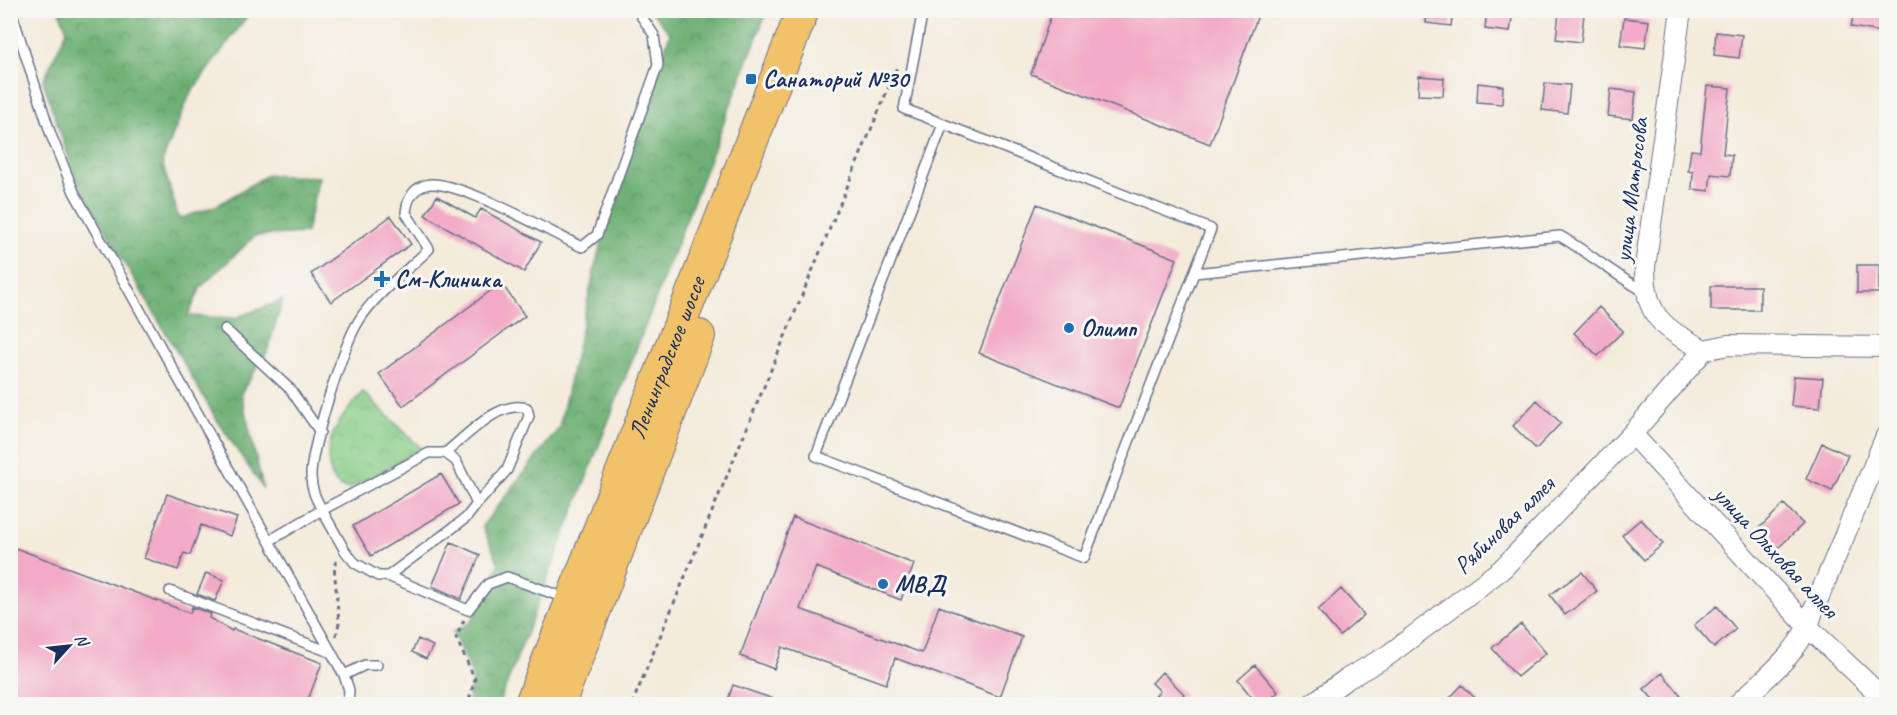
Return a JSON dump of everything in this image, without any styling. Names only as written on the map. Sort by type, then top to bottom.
[{"type":"highway","name":"Ленинградское шоссе","points":[[531,705],[803,10]]},
{"type":"highway","name":"Ленинградское шоссе","points":[[559,705],[824,10]]},
{"type":"street","name":"улица Матросова","points":[[1682,10],[1645,267],[1645,292],[1652,311],[1664,324],[1675,334],[1704,351]]},
{"type":"street","points":[[1704,351],[1728,345],[1887,347]]},
{"type":"street","name":"Рябиновая аллея","points":[[1312,705],[1345,680],[1387,656],[1502,569],[1632,434],[1704,351]]},
{"type":"street","name":"улица Ольховая аллея","points":[[1632,434],[1809,628],[1887,701]]},
{"type":"street","points":[[1738,705],[1793,651],[1809,628],[1813,611],[1887,436]]},
{"type":"lane","points":[[11,10],[51,135],[74,192],[344,675],[349,690],[348,705]]},
{"type":"lane","points":[[572,601],[507,577],[488,584],[468,610],[388,576],[368,571],[345,551],[313,493],[311,476],[314,447],[358,322],[429,249],[406,213],[407,199],[419,188],[428,184],[443,185],[475,197],[582,247],[597,235],[658,65],[654,35],[638,10]]},
{"type":"lane","points":[[922,10],[904,109],[943,124],[1211,230],[1084,558],[816,456],[943,124]]},
{"type":"lane","points":[[1194,273],[1560,236],[1582,249],[1610,272],[1645,292]]},
{"type":"lane","points":[[225,329],[290,389],[320,432]]},
{"type":"lane","points":[[388,576],[466,518],[507,471],[530,417],[527,408],[518,405],[498,412],[445,453]]},
{"type":"lane","points":[[269,541],[429,453],[445,453],[456,461],[477,504]]},
{"type":"lane","points":[[170,591],[332,653]]},
{"type":"lane","points":[[344,675],[365,665],[377,665]]},
{"type":"path","points":[[632,705],[899,64]]},
{"type":"path","points":[[332,653],[339,623],[334,566],[345,551]]},
{"type":"path","points":[[468,610],[456,638],[475,678],[468,705]]},
{"type":"green space","points":[[59,11],[251,11],[190,94],[162,162],[179,219],[218,205],[267,175],[319,177],[306,233],[255,236],[201,287],[188,316],[235,318],[283,300],[267,352],[241,393],[263,488],[217,420],[76,180],[43,81],[67,30]]},
{"type":"green space","points":[[651,11],[767,11],[499,704],[467,704],[473,678],[453,632],[471,622],[499,564],[482,526],[559,428],[599,250],[670,33]]},
{"type":"green space","points":[[363,392],[422,449],[350,488],[341,487],[332,476],[328,451],[335,430],[347,410]]},
{"type":"building","points":[[1053,10],[1260,10],[1210,144],[1031,74]]},
{"type":"building","points":[[1427,10],[1453,10],[1451,26],[1426,23]]},
{"type":"building","points":[[1487,10],[1513,10],[1510,32],[1485,29]]},
{"type":"building","points":[[1854,10],[1887,10],[1887,33],[1851,27]]},
{"type":"building","points":[[1559,12],[1584,14],[1581,42],[1556,39]]},
{"type":"building","points":[[1624,18],[1649,21],[1645,48],[1620,45]]},
{"type":"building","points":[[1716,32],[1742,35],[1739,58],[1714,55]]},
{"type":"building","points":[[1419,76],[1444,78],[1443,96],[1418,95]]},
{"type":"building","points":[[1478,83],[1503,86],[1502,104],[1477,102]]},
{"type":"building","points":[[1545,83],[1570,85],[1567,113],[1542,110]]},
{"type":"building","points":[[1707,86],[1730,88],[1723,154],[1732,155],[1730,176],[1711,174],[1709,191],[1692,189],[1693,172],[1688,171],[1691,150],[1700,151]]},
{"type":"building","points":[[1611,89],[1636,92],[1633,119],[1608,116]]},
{"type":"building","points":[[437,196],[475,218],[481,209],[541,242],[524,272],[425,215]]},
{"type":"building","name":"Олимп","points":[[1037,204],[1177,259],[1119,408],[979,353]]},
{"type":"building","points":[[391,216],[411,244],[331,302],[311,274]]},
{"type":"building","points":[[1857,265],[1879,265],[1879,293],[1857,293]]},
{"type":"building","points":[[501,283],[525,316],[403,406],[379,374]]},
{"type":"building","points":[[1711,286],[1760,286],[1760,310],[1711,310]]},
{"type":"building","points":[[1599,307],[1623,331],[1598,356],[1574,333]]},
{"type":"building","points":[[1794,376],[1823,378],[1820,408],[1791,406]]},
{"type":"building","points":[[1537,400],[1561,423],[1536,449],[1513,426]]},
{"type":"building","points":[[1822,443],[1848,455],[1832,491],[1806,479]]},
{"type":"building","points":[[441,474],[459,504],[371,556],[353,526]]},
{"type":"building","points":[[167,494],[237,518],[230,536],[201,525],[190,555],[184,553],[178,570],[144,558]]},
{"type":"building","points":[[1784,504],[1803,524],[1774,552],[1755,532]]},
{"type":"building","points":[[793,517],[914,564],[901,600],[816,567],[800,609],[922,653],[939,606],[1022,637],[1000,697],[895,658],[886,684],[782,647],[774,669],[740,656]]},
{"type":"building","points":[[1641,519],[1663,544],[1644,560],[1622,535]]},
{"type":"building","points":[[451,542],[480,555],[461,599],[432,586]]},
{"type":"building","points":[[10,546],[190,613],[192,607],[211,614],[209,618],[232,631],[233,629],[322,663],[306,705],[10,705]]},
{"type":"building","points":[[1582,572],[1597,591],[1565,615],[1550,595]]},
{"type":"building","points":[[206,573],[224,580],[215,601],[197,594]]},
{"type":"building","points":[[1341,589],[1364,615],[1340,636],[1318,610]]},
{"type":"building","points":[[1717,606],[1736,629],[1714,648],[1694,625]]},
{"type":"building","points":[[1521,624],[1546,653],[1517,677],[1492,648]]},
{"type":"building","points":[[418,639],[433,646],[426,659],[412,652]]},
{"type":"building","points":[[1255,665],[1278,692],[1264,705],[1258,705],[1238,680]]},
{"type":"building","points":[[1162,672],[1184,694],[1174,705],[1162,705],[1154,697],[1160,691],[1152,683]]},
{"type":"building","points":[[1662,673],[1684,699],[1677,705],[1658,705],[1644,689]]},
{"type":"building","points":[[733,685],[782,702],[781,705],[726,705]]},
{"type":"building","points":[[1462,685],[1482,705],[1443,705]]},
{"type":"place","name":"Санаторий №30","points":[[751,79]]},
{"type":"place","name":"См-Клиника","points":[[382,279]]},
{"type":"place","name":"Олимп","points":[[1069,328]]},
{"type":"place","name":"МВД","points":[[883,584]]}]
